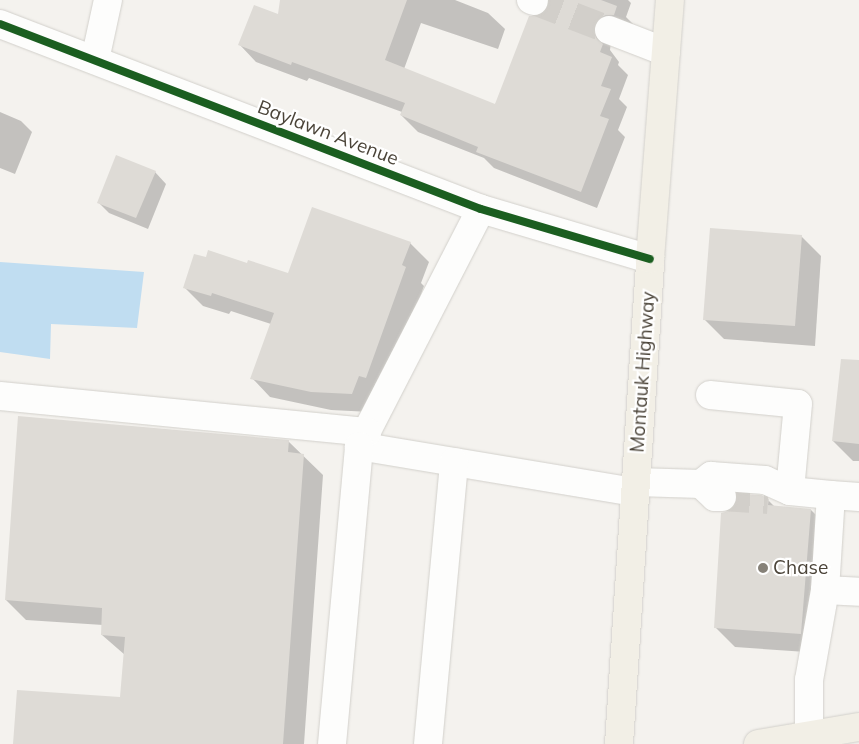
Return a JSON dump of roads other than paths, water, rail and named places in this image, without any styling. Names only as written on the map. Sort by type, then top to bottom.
[{"type":"main road","name":"Montauk Highway","points":[[619,744],[650,259],[670,0]]},
{"type":"main road","points":[[758,744],[859,727]]},
{"type":"street","points":[[95,60],[108,0]]},
{"type":"street","name":"Baylawn Avenue","points":[[0,24],[481,209],[650,259]]},
{"type":"street","points":[[608,30],[666,52]]},
{"type":"street","points":[[332,744],[363,439],[481,209]]},
{"type":"street","points":[[0,396],[363,439],[454,462],[636,487],[712,491],[711,476],[765,480],[779,495],[859,497]]},
{"type":"street","points":[[710,396],[798,404],[779,495]]},
{"type":"street","points":[[428,744],[454,462]]},
{"type":"street","points":[[809,735],[809,680],[825,590],[831,495]]},
{"type":"street","points":[[825,590],[859,592]]},
{"type":"water","points":[[0,262],[144,272],[137,328],[51,324],[50,359],[0,352]]},
{"type":"tunnel","points":[[534,1],[609,30]]},
{"type":"tunnel","points":[[722,497],[768,500]]},
{"type":"place","name":"Chase","points":[[763,568]]}]
